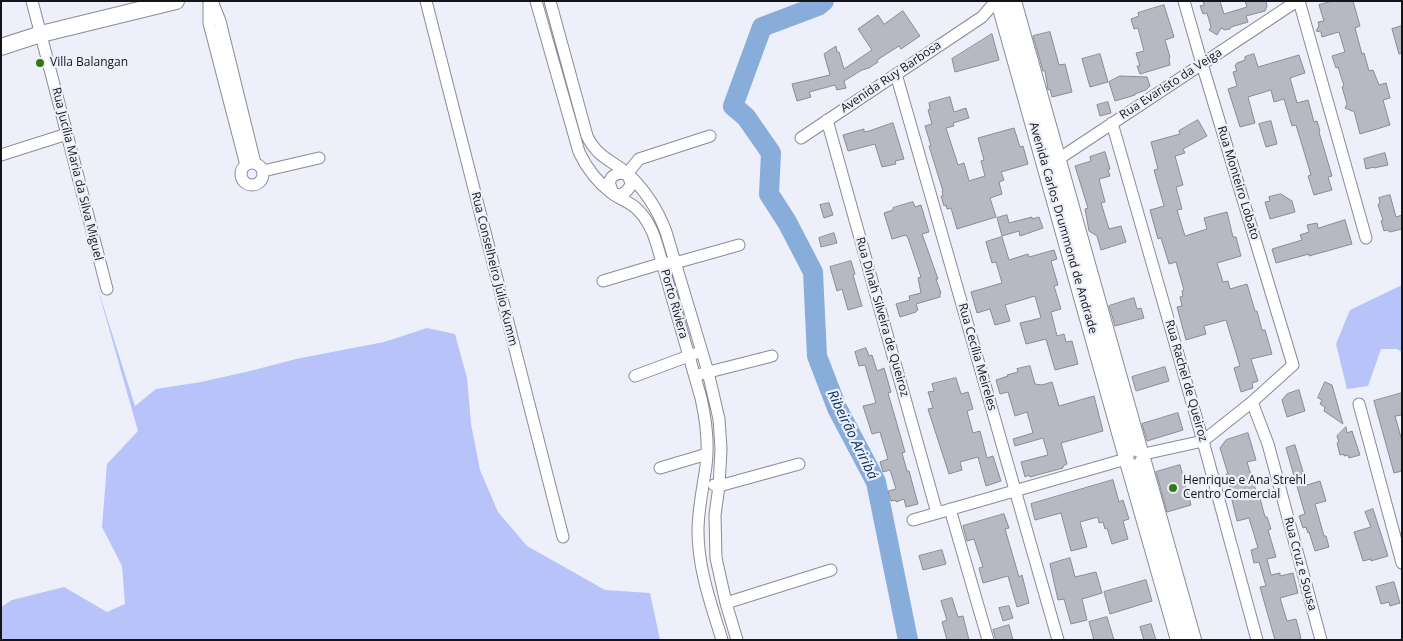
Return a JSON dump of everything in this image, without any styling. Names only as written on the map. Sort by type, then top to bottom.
[{"type":"main road","points":[[1,47],[41,34],[176,1]]},
{"type":"main road","name":"Avenida Carlos Drummond de Andrade","points":[[1007,4],[1135,457],[1193,640]]},
{"type":"main road","name":"Avenida Carlos Drummond de Andrade","points":[[1135,457],[1179,640]]},
{"type":"street","name":"Rua Jucília Maria da Silva Miguel","points":[[32,1],[68,134],[106,288]]},
{"type":"street","points":[[210,1],[209,23],[225,64],[242,129],[255,166],[319,158]]},
{"type":"street","name":"Rua Conselheiro Júlio Kumm","points":[[426,1],[563,537]]},
{"type":"street","name":"Porto Riviera","points":[[536,1],[575,142],[581,157],[594,177],[613,194],[636,208],[642,214],[654,234],[663,263],[706,422],[707,454],[698,522],[700,564],[722,640]]},
{"type":"street","name":"Porto Riviera","points":[[550,1],[584,129],[590,143],[600,154],[627,174],[646,195],[658,214],[666,232],[708,372],[717,406],[721,432],[719,486],[715,515],[716,558],[737,640]]},
{"type":"street","name":"Rua Monteiro Lobato","points":[[1184,1],[1293,365],[1252,402]]},
{"type":"street","points":[[1298,1],[1366,238]]},
{"type":"street","name":"Rua Evaristo da Veiga","points":[[1052,163],[1298,1]]},
{"type":"street","name":"Avenida Ruy Barbosa","points":[[801,138],[982,17],[1007,4]]},
{"type":"street","name":"Rua Cecília Meireles","points":[[896,74],[1058,640]]},
{"type":"street","points":[[561,92],[574,89]]},
{"type":"street","name":"Rua Dinah Silveira de Queiroz","points":[[827,120],[937,513]]},
{"type":"street","name":"Rua Rachel de Queiroz","points":[[1112,123],[1203,441],[1257,640]]},
{"type":"street","points":[[1,155],[68,134]]},
{"type":"street","points":[[613,194],[622,195],[628,191],[631,185],[627,174],[639,159],[710,136]]},
{"type":"street","points":[[603,281],[663,263],[675,263],[739,245]]},
{"type":"street","points":[[635,376],[701,352]]},
{"type":"street","points":[[695,376],[772,356]]},
{"type":"street","points":[[913,520],[1135,457],[1203,441],[1252,402]]},
{"type":"street","name":"Rua Cruz e Sousa","points":[[1252,402],[1268,444],[1321,640]]},
{"type":"street","points":[[1359,404],[1402,563]]},
{"type":"street","points":[[660,468],[707,454]]},
{"type":"street","points":[[703,484],[719,486],[799,464]]},
{"type":"street","points":[[950,509],[988,640]]},
{"type":"street","points":[[726,603],[831,570]]},
{"type":"shaded area","points":[[1402,285],[1402,352],[1397,349],[1381,349],[1368,386],[1347,389],[1336,344],[1350,310]]},
{"type":"shaded area","points":[[97,286],[135,406],[156,389],[201,382],[296,359],[384,342],[427,328],[455,334],[467,378],[471,424],[480,470],[498,512],[527,546],[605,590],[650,593],[660,640],[1,640],[1,607],[12,600],[64,587],[107,612],[125,604],[122,566],[102,527],[107,464],[138,431]]},
{"type":"building","points":[[1203,1],[1220,1],[1224,14],[1247,7],[1245,1],[1266,1],[1267,6],[1265,11],[1246,16],[1248,22],[1231,27],[1230,29],[1225,30],[1221,28],[1217,35],[1209,30],[1211,27],[1207,13],[1203,14],[1200,6],[1204,5]]},
{"type":"building","points":[[1333,1],[1353,1],[1360,26],[1355,28],[1362,54],[1364,53],[1369,71],[1373,70],[1379,85],[1386,83],[1390,98],[1383,100],[1390,125],[1360,134],[1354,111],[1345,108],[1347,104],[1342,87],[1344,86],[1332,56],[1345,52],[1339,32],[1322,37],[1321,32],[1316,31],[1319,26],[1318,22],[1324,21],[1319,5]]},
{"type":"building","points":[[1164,5],[1174,37],[1165,40],[1170,57],[1170,65],[1140,74],[1136,53],[1144,51],[1138,28],[1134,29],[1131,19],[1139,16],[1138,13]]},
{"type":"building","points":[[903,11],[920,36],[901,49],[899,46],[877,60],[878,62],[869,68],[844,81],[846,88],[837,90],[835,85],[809,92],[811,97],[797,101],[792,84],[830,75],[824,54],[836,46],[844,69],[872,50],[858,29],[878,15],[884,24]]},
{"type":"building","points":[[1402,26],[1402,53],[1399,54],[1392,29]]},
{"type":"building","points":[[1050,32],[1059,65],[1065,64],[1072,92],[1052,97],[1050,89],[1048,90],[1045,71],[1043,71],[1033,36]]},
{"type":"building","points":[[992,34],[999,60],[955,72],[952,59]]},
{"type":"building","points":[[1100,54],[1108,82],[1090,87],[1082,59]]},
{"type":"building","points":[[1254,54],[1258,67],[1299,55],[1305,73],[1290,78],[1297,103],[1308,100],[1314,122],[1317,121],[1332,176],[1328,177],[1332,190],[1314,195],[1308,176],[1311,175],[1296,125],[1292,126],[1284,99],[1274,102],[1271,90],[1248,97],[1255,123],[1240,127],[1228,89],[1237,86],[1233,72],[1237,71],[1235,66],[1237,63],[1245,60],[1245,57]]},
{"type":"building","points":[[1120,76],[1147,77],[1150,86],[1135,95],[1115,101],[1109,82]]},
{"type":"building","points":[[950,97],[954,112],[966,108],[969,118],[953,123],[954,126],[946,128],[958,165],[964,163],[969,181],[985,176],[981,161],[984,160],[978,138],[1014,128],[1020,147],[1023,146],[1028,164],[1001,172],[1004,180],[999,182],[1002,194],[990,198],[996,217],[957,229],[951,208],[947,209],[946,205],[944,206],[941,196],[943,196],[943,191],[925,126],[932,124],[928,110],[930,109],[929,103]]},
{"type":"building","points":[[1108,102],[1111,113],[1100,116],[1097,105]]},
{"type":"building","points":[[1198,120],[1207,136],[1183,149],[1185,153],[1175,156],[1183,185],[1176,187],[1182,209],[1177,210],[1185,236],[1207,229],[1204,218],[1227,212],[1233,237],[1236,237],[1241,256],[1217,263],[1223,282],[1228,281],[1230,289],[1247,284],[1255,311],[1257,311],[1262,330],[1265,330],[1272,354],[1251,359],[1258,381],[1252,383],[1253,388],[1241,392],[1234,368],[1240,366],[1226,320],[1204,326],[1206,334],[1186,340],[1177,307],[1182,306],[1180,297],[1183,296],[1182,291],[1184,290],[1176,262],[1169,264],[1161,238],[1158,239],[1150,210],[1164,206],[1154,170],[1158,169],[1151,142],[1180,134],[1179,131]]},
{"type":"building","points":[[1271,121],[1277,144],[1266,147],[1259,124]]},
{"type":"building","points":[[893,123],[904,159],[895,161],[896,164],[882,167],[875,144],[848,151],[843,135],[864,129],[864,132],[869,131]]},
{"type":"building","points":[[1105,152],[1110,176],[1099,179],[1105,202],[1101,203],[1109,229],[1121,226],[1126,242],[1101,250],[1097,236],[1089,231],[1085,209],[1088,208],[1075,166],[1091,161],[1090,157]]},
{"type":"building","points":[[1385,153],[1388,165],[1366,169],[1364,159]]},
{"type":"building","points":[[1281,194],[1292,201],[1295,212],[1270,219],[1265,202],[1270,201],[1269,197]]},
{"type":"building","points":[[1390,195],[1396,217],[1402,215],[1402,229],[1390,232],[1384,231],[1378,205],[1380,202],[1379,198]]},
{"type":"building","points":[[913,202],[915,207],[921,205],[929,232],[922,234],[941,293],[940,297],[916,304],[918,310],[916,312],[900,317],[896,304],[910,300],[909,296],[921,293],[918,278],[921,277],[908,238],[906,235],[892,239],[884,213]]},
{"type":"building","points":[[829,203],[833,215],[824,218],[820,205]]},
{"type":"building","points":[[1007,215],[1009,223],[1039,217],[1043,228],[1020,236],[1019,231],[1002,236],[997,218]]},
{"type":"building","points":[[1345,220],[1352,244],[1276,263],[1272,249],[1302,240],[1300,235],[1309,232],[1307,225],[1317,223],[1318,228]]},
{"type":"building","points":[[834,233],[837,243],[821,247],[819,238]]},
{"type":"building","points":[[1002,237],[1009,260],[1028,254],[1029,257],[1054,250],[1057,259],[1051,261],[1058,285],[1054,286],[1061,309],[1051,312],[1057,336],[1064,334],[1066,342],[1072,341],[1078,364],[1055,370],[1046,339],[1026,344],[1020,323],[1041,318],[1035,296],[1005,305],[1010,321],[995,325],[990,309],[977,313],[971,292],[1002,283],[996,262],[992,263],[986,242]]},
{"type":"building","points":[[851,261],[862,306],[848,310],[842,289],[837,291],[830,267]]},
{"type":"building","points":[[1134,298],[1137,309],[1141,308],[1144,318],[1115,326],[1109,306]]},
{"type":"building","points":[[866,348],[869,356],[872,355],[877,371],[884,368],[891,392],[888,393],[905,452],[902,453],[918,504],[906,507],[904,499],[896,502],[896,500],[891,501],[888,491],[896,489],[890,470],[883,472],[880,462],[888,459],[880,432],[872,434],[863,406],[876,403],[865,365],[859,366],[855,352]]},
{"type":"building","points":[[1030,366],[1035,384],[1042,385],[1052,382],[1059,406],[1094,396],[1103,431],[1061,443],[1067,464],[1063,468],[1025,477],[1021,462],[1048,455],[1043,438],[1015,446],[1013,439],[1033,433],[1027,412],[1015,416],[1008,392],[1000,394],[996,380],[1018,372],[1017,369]]},
{"type":"building","points":[[1165,367],[1169,381],[1136,391],[1132,377]]},
{"type":"building","points":[[956,378],[961,394],[968,392],[973,409],[967,411],[973,433],[980,431],[987,458],[993,456],[1001,481],[986,486],[978,457],[960,462],[962,470],[949,474],[928,409],[933,408],[928,392],[934,391],[932,384]]},
{"type":"building","points":[[1325,382],[1332,385],[1343,424],[1324,411],[1325,407],[1320,404],[1322,400],[1318,398]]},
{"type":"building","points":[[1299,390],[1305,411],[1287,417],[1282,400],[1287,394]]},
{"type":"building","points":[[1402,393],[1402,415],[1395,416],[1402,441],[1402,471],[1394,473],[1374,401]]},
{"type":"building","points":[[1178,413],[1183,430],[1147,441],[1142,424]]},
{"type":"building","points":[[1346,427],[1347,433],[1352,431],[1360,455],[1349,458],[1348,455],[1340,455],[1337,436]]},
{"type":"building","points":[[1248,433],[1256,460],[1247,462],[1265,517],[1267,517],[1271,529],[1268,530],[1276,557],[1267,559],[1271,575],[1280,573],[1280,576],[1293,573],[1298,593],[1280,598],[1287,621],[1296,619],[1301,638],[1296,640],[1275,640],[1260,587],[1266,586],[1259,562],[1254,563],[1251,550],[1258,548],[1249,518],[1237,521],[1231,496],[1226,474],[1228,474],[1220,448],[1226,440]]},
{"type":"building","points":[[1295,445],[1307,485],[1320,481],[1326,501],[1315,504],[1329,547],[1315,551],[1309,532],[1306,527],[1303,528],[1299,516],[1305,514],[1286,448]]},
{"type":"building","name":"Henrique e Ana Strehl Centro Comercial","points":[[1180,465],[1191,505],[1167,512],[1156,472]]},
{"type":"building","points":[[1113,480],[1119,502],[1123,500],[1129,519],[1123,521],[1128,539],[1112,544],[1107,528],[1105,529],[1103,522],[1099,523],[1098,517],[1080,522],[1087,547],[1071,551],[1061,513],[1035,520],[1031,504]]},
{"type":"building","points":[[1373,509],[1388,556],[1371,561],[1371,559],[1363,561],[1354,532],[1371,527],[1365,512]]},
{"type":"building","points":[[1004,514],[1009,528],[1005,529],[1019,577],[1022,575],[1029,603],[1017,607],[1008,576],[983,583],[979,568],[983,567],[974,539],[967,541],[963,526]]},
{"type":"building","points":[[942,550],[946,564],[923,570],[919,556]]},
{"type":"building","points":[[1070,558],[1075,577],[1096,572],[1102,593],[1082,599],[1087,620],[1071,624],[1064,599],[1058,600],[1050,564]]},
{"type":"building","points":[[1146,580],[1152,601],[1110,614],[1104,592]]},
{"type":"building","points":[[1394,582],[1400,603],[1390,606],[1389,602],[1381,604],[1376,587]]},
{"type":"building","points":[[952,598],[958,617],[963,616],[969,640],[947,640],[942,622],[947,620],[941,601]]},
{"type":"building","points":[[1009,606],[1013,618],[1003,621],[999,608]]},
{"type":"building","points":[[1107,617],[1114,640],[1094,640],[1089,622]]},
{"type":"building","points":[[1151,624],[1156,640],[1144,640],[1140,627]]},
{"type":"building","points":[[1009,625],[1013,640],[996,640],[993,630]]},
{"type":"waterway","name":"Ribeirão Ariribá","points":[[824,1],[818,6],[762,27],[733,106],[746,117],[771,153],[769,194],[787,222],[813,272],[817,356],[837,408],[876,482],[908,640]]},
{"type":"place","name":"Villa Balangan","points":[[40,63]]},
{"type":"place","name":"Henrique e Ana Strehl Centro Comercial","points":[[1173,488]]}]
